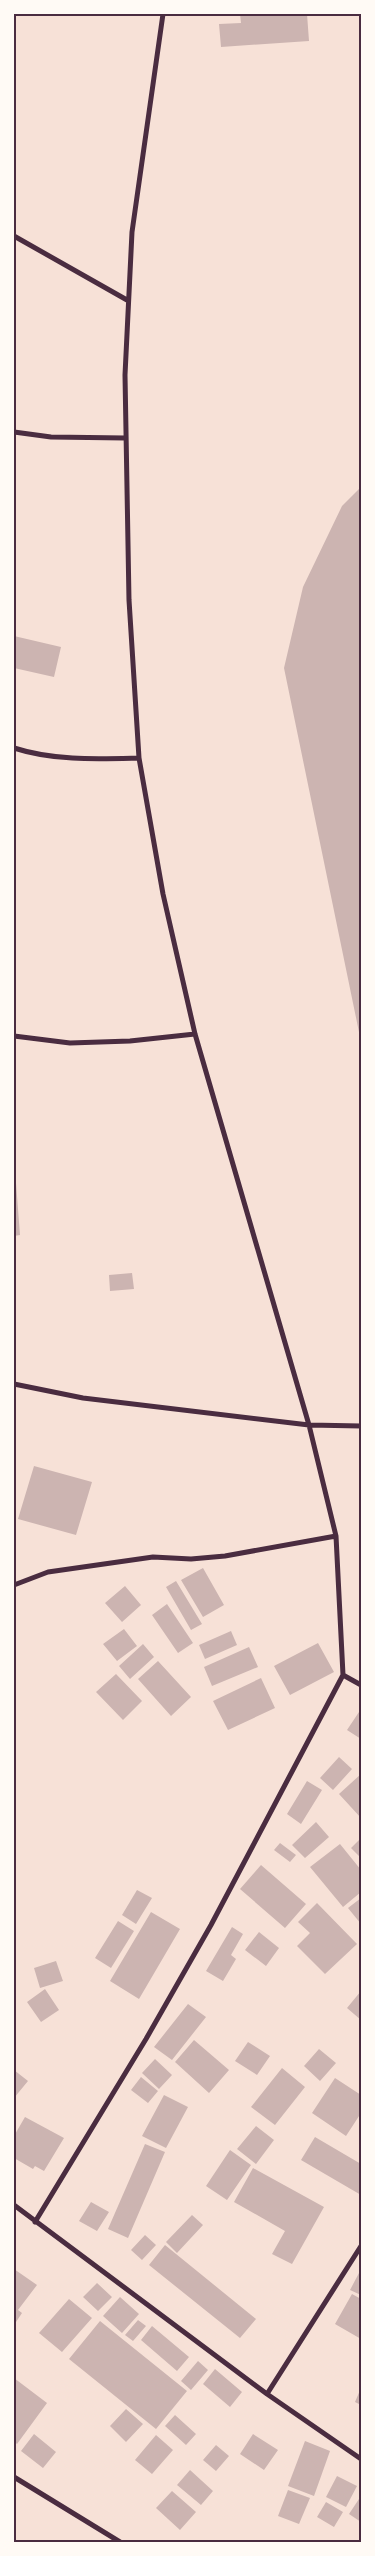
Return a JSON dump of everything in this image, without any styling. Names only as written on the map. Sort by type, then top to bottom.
[{"type":"street","points":[[35,2222],[146,2039],[211,1925],[342,1675],[336,1536],[309,1425],[195,1034],[163,894],[139,758],[129,600],[126,438],[128,300],[132,232],[163,14]]},
{"type":"street","points":[[14,236],[128,300]]},
{"type":"street","points":[[14,432],[51,437],[126,438]]},
{"type":"street","points":[[14,748],[28,753],[61,757],[139,758]]},
{"type":"street","points":[[14,1036],[70,1043],[130,1041],[195,1034]]},
{"type":"street","points":[[14,1384],[83,1398],[309,1425],[361,1426]]},
{"type":"street","points":[[14,1585],[48,1572],[152,1557],[191,1558],[225,1556],[336,1536]]},
{"type":"street","points":[[342,1675],[361,1685]]},
{"type":"street","points":[[14,2205],[267,2394],[361,2459]]},
{"type":"street","points":[[267,2394],[361,2246]]},
{"type":"street","points":[[14,2477],[120,2542]]},
{"type":"building","points":[[240,14],[307,14],[309,41],[221,47],[219,24],[241,23]]},
{"type":"building","points":[[361,487],[360,1037],[284,668],[303,587],[342,506]]},
{"type":"building","points":[[14,636],[61,647],[54,677],[14,668]]},
{"type":"building","points":[[14,1183],[16,1183],[20,1235],[14,1236]]},
{"type":"building","points":[[132,1273],[134,1289],[110,1291],[109,1275]]},
{"type":"building","points":[[34,1466],[92,1482],[76,1535],[18,1519]]},
{"type":"building","points":[[203,1568],[224,1605],[203,1617],[181,1580]]},
{"type":"building","points":[[176,1581],[202,1624],[191,1630],[166,1587]]},
{"type":"building","points":[[125,1586],[141,1605],[122,1622],[105,1603]]},
{"type":"building","points":[[167,1604],[193,1643],[178,1653],[152,1615]]},
{"type":"building","points":[[124,1629],[137,1646],[117,1661],[103,1644]]},
{"type":"building","points":[[231,1631],[237,1645],[205,1659],[199,1645]]},
{"type":"building","points":[[318,1643],[334,1672],[290,1695],[274,1666]]},
{"type":"building","points":[[143,1644],[154,1657],[130,1679],[119,1666]]},
{"type":"building","points":[[249,1647],[258,1667],[212,1686],[204,1667]]},
{"type":"building","points":[[158,1661],[191,1697],[171,1716],[138,1679]]},
{"type":"building","points":[[116,1674],[142,1701],[123,1720],[96,1692]]},
{"type":"building","points":[[261,1678],[275,1708],[228,1730],[213,1701]]},
{"type":"building","points":[[361,1709],[361,1739],[347,1730]]},
{"type":"building","points":[[339,1757],[352,1769],[333,1790],[320,1778]]},
{"type":"building","points":[[361,1774],[361,1818],[339,1794]]},
{"type":"building","points":[[307,1781],[322,1790],[301,1824],[287,1814]]},
{"type":"building","points":[[316,1822],[329,1837],[305,1858],[292,1845]]},
{"type":"building","points":[[361,1838],[361,1858],[351,1848]]},
{"type":"building","points":[[280,1843],[296,1855],[290,1862],[274,1850]]},
{"type":"building","points":[[340,1844],[361,1870],[361,1892],[343,1907],[310,1867]]},
{"type":"building","points":[[261,1865],[306,1904],[285,1928],[240,1889]]},
{"type":"building","points":[[137,1890],[152,1898],[136,1924],[122,1915]]},
{"type":"building","points":[[361,1898],[361,1924],[348,1908]]},
{"type":"building","points":[[317,1903],[357,1944],[325,1974],[297,1946],[310,1933],[298,1922]]},
{"type":"building","points":[[151,1912],[180,1929],[139,1999],[110,1981]]},
{"type":"building","points":[[118,1921],[134,1931],[111,1968],[95,1958]]},
{"type":"building","points":[[232,1927],[243,1934],[231,1955],[236,1959],[223,1981],[206,1971]]},
{"type":"building","points":[[259,1932],[279,1948],[266,1966],[245,1950]]},
{"type":"building","points":[[56,1961],[63,1981],[40,1988],[34,1968]]},
{"type":"building","points":[[45,1989],[59,2010],[41,2022],[27,2002]]},
{"type":"building","points":[[361,1991],[361,2020],[347,2008]]},
{"type":"building","points":[[188,2004],[206,2017],[172,2060],[154,2047]]},
{"type":"building","points":[[194,2040],[229,2070],[209,2093],[175,2062]]},
{"type":"building","points":[[248,2042],[270,2056],[257,2075],[235,2061]]},
{"type":"building","points":[[319,2049],[336,2063],[320,2081],[304,2066]]},
{"type":"building","points":[[155,2059],[172,2075],[159,2089],[142,2073]]},
{"type":"building","points":[[282,2068],[305,2087],[275,2125],[251,2107]]},
{"type":"building","points":[[14,2070],[28,2081],[14,2098]]},
{"type":"building","points":[[141,2077],[158,2091],[148,2103],[131,2090]]},
{"type":"building","points":[[335,2078],[361,2095],[361,2113],[346,2136],[312,2113]]},
{"type":"building","points":[[164,2095],[188,2107],[166,2148],[142,2136]]},
{"type":"building","points":[[25,2117],[64,2138],[44,2171],[35,2166],[33,2169],[14,2158],[14,2136]]},
{"type":"building","points":[[256,2126],[274,2140],[256,2164],[237,2149]]},
{"type":"building","points":[[315,2137],[361,2164],[361,2195],[301,2160]]},
{"type":"building","points":[[145,2144],[165,2152],[128,2238],[108,2229]]},
{"type":"building","points":[[230,2150],[251,2165],[227,2200],[206,2186]]},
{"type":"building","points":[[253,2168],[324,2207],[292,2264],[272,2254],[285,2231],[234,2202]]},
{"type":"building","points":[[91,2202],[109,2212],[97,2231],[79,2221]]},
{"type":"building","points":[[192,2215],[203,2225],[177,2253],[166,2242]]},
{"type":"building","points":[[145,2235],[156,2245],[142,2260],[131,2250]]},
{"type":"building","points":[[165,2245],[256,2319],[240,2338],[149,2265]]},
{"type":"building","points":[[14,2269],[37,2285],[18,2310],[22,2313],[14,2325]]},
{"type":"building","points":[[359,2273],[361,2275],[361,2295],[350,2290]]},
{"type":"building","points":[[97,2283],[112,2297],[98,2311],[83,2297]]},
{"type":"building","points":[[352,2294],[361,2299],[361,2339],[335,2324]]},
{"type":"building","points":[[120,2297],[139,2314],[122,2333],[103,2316]]},
{"type":"building","points":[[69,2299],[92,2318],[62,2352],[39,2333]]},
{"type":"building","points":[[138,2320],[146,2326],[133,2341],[125,2335]]},
{"type":"building","points":[[100,2321],[187,2391],[156,2429],[69,2359]]},
{"type":"building","points":[[152,2326],[189,2357],[177,2371],[141,2340]]},
{"type":"building","points":[[198,2361],[208,2370],[191,2390],[181,2381]]},
{"type":"building","points":[[215,2369],[242,2392],[230,2407],[203,2384]]},
{"type":"building","points":[[14,2378],[47,2403],[17,2444],[14,2441]]},
{"type":"building","points":[[361,2388],[361,2405],[355,2402]]},
{"type":"building","points":[[126,2409],[143,2424],[126,2442],[110,2426]]},
{"type":"building","points":[[175,2415],[196,2434],[186,2445],[165,2426]]},
{"type":"building","points":[[34,2434],[56,2452],[43,2468],[21,2451]]},
{"type":"building","points":[[253,2434],[278,2450],[264,2470],[240,2454]]},
{"type":"building","points":[[156,2435],[173,2450],[152,2474],[135,2460]]},
{"type":"building","points":[[305,2441],[330,2451],[314,2496],[288,2486]]},
{"type":"building","points":[[216,2445],[229,2456],[216,2471],[203,2460]]},
{"type":"building","points":[[190,2470],[213,2491],[201,2505],[177,2485]]},
{"type":"building","points":[[337,2476],[357,2486],[346,2507],[326,2497]]},
{"type":"building","points":[[288,2490],[310,2498],[299,2524],[278,2516]]},
{"type":"building","points":[[172,2491],[196,2512],[180,2530],[156,2508]]},
{"type":"building","points":[[361,2496],[361,2522],[349,2514]]},
{"type":"building","points":[[326,2502],[343,2512],[334,2527],[317,2517]]}]
